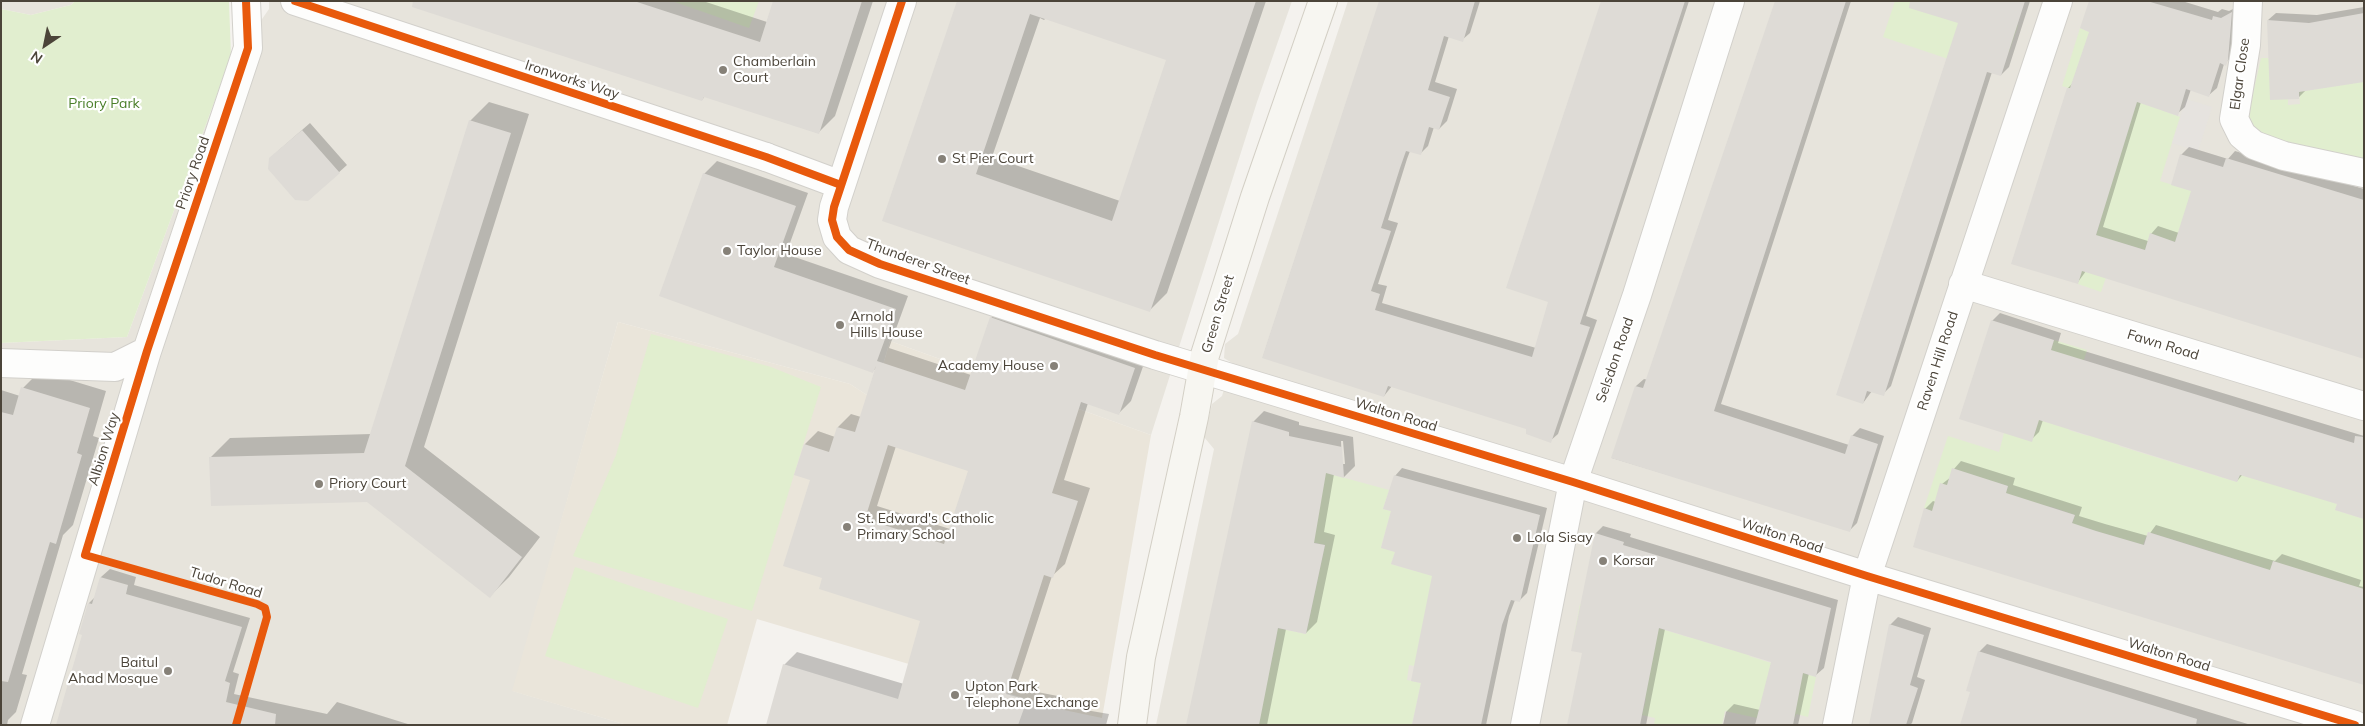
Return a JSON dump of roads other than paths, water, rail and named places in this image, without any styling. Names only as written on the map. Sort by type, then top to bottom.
[{"type":"main road","name":"Green Street","points":[[1132,725],[1141,656],[1205,355],[1255,196],[1323,1]]},
{"type":"street","name":"Priory Road","points":[[147,351],[248,48],[246,1]]},
{"type":"street","name":"Ironworks Way","points":[[294,1],[766,157],[841,185]]},
{"type":"street","name":"Thunderer Street","points":[[902,1],[834,207],[832,220],[836,237],[849,250],[890,267],[1203,370]]},
{"type":"street","name":"Selsdon Road","points":[[1525,725],[1573,482],[1637,295],[1730,1]]},
{"type":"street","name":"Raven Hill Road","points":[[1836,725],[1867,576],[2058,1]]},
{"type":"street","name":"Elgar Close","points":[[2248,1],[2246,45],[2234,119],[2242,135],[2254,145],[2284,156],[2364,173]]},
{"type":"street","name":"Fawn Road","points":[[1963,284],[2364,406]]},
{"type":"street","points":[[1,363],[115,367],[147,351]]},
{"type":"street","name":"Albion Way","points":[[36,725],[80,571],[147,351]]},
{"type":"street","name":"Walton Road","points":[[1203,370],[1573,482],[1867,576],[2354,725]]},
{"type":"place","name":"Chamberlain Court","points":[[723,70]]},
{"type":"place","name":"St Pier Court","points":[[942,159]]},
{"type":"place","name":"Taylor House","points":[[727,251]]},
{"type":"place","name":"Arnold Hills House","points":[[840,325]]},
{"type":"place","name":"Academy House","points":[[1054,366]]},
{"type":"place","name":"Priory Court","points":[[319,484]]},
{"type":"place","name":"St. Edward's Catholic Primary School","points":[[847,527]]},
{"type":"place","name":"Lola Sisay","points":[[1517,538]]},
{"type":"place","name":"Korsar","points":[[1603,561]]},
{"type":"place","name":"Baitul Ahad Mosque","points":[[168,671]]},
{"type":"place","name":"Upton Park Telephone Exchange","points":[[955,695]]},
{"type":"park label","name":"Priory Park","points":[[104,104]]}]
